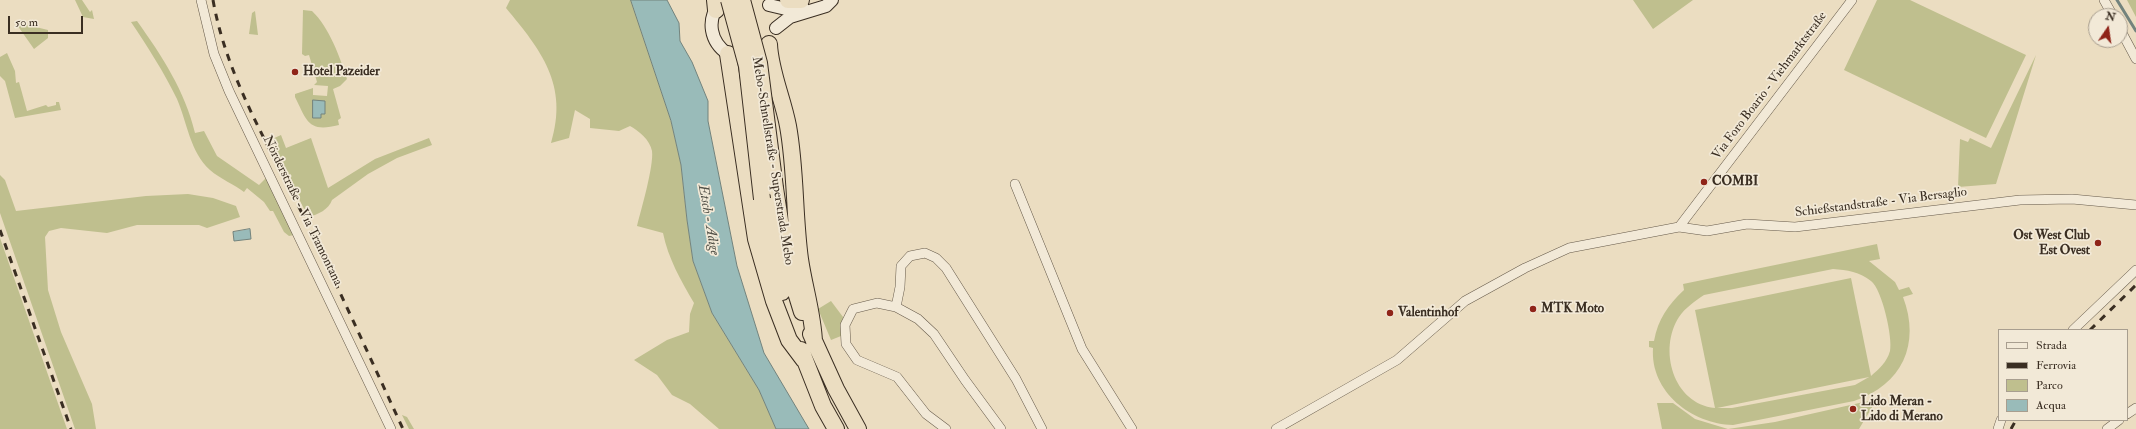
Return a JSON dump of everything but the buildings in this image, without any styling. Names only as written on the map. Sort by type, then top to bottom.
[{"type":"highway","name":"Mebo-Schnellstraße - Superstrada Mebo","points":[[728,0],[747,66],[762,199],[782,292],[804,360]]},
{"type":"highway","name":"Mebo-Schnellstraße - Superstrada Mebo","points":[[742,0],[759,63],[786,260],[796,299],[836,389],[858,429]]},
{"type":"highway","points":[[788,0],[801,0]]},
{"type":"highway","points":[[769,44],[769,56],[784,102],[788,128],[800,259],[813,322],[814,342]]},
{"type":"highway","points":[[728,54],[756,238],[774,301],[789,340],[804,360],[823,406],[836,429]]},
{"type":"main road","points":[[766,2],[790,10],[825,0]]},
{"type":"main road","points":[[769,44],[776,28],[790,17],[826,6],[832,0]]},
{"type":"main road","points":[[766,2],[774,14],[776,28]]},
{"type":"main road","points":[[718,3],[712,20],[713,35],[718,45],[728,54]]},
{"type":"street","name":"Nörderstraße - Via Tramontana","points":[[201,0],[214,54],[229,91],[391,429]]},
{"type":"street","name":"Via Foro Boario - Viehmarktstraße","points":[[1678,227],[1852,0]]},
{"type":"street","points":[[2128,44],[2136,59]]},
{"type":"street","points":[[1015,184],[1082,349],[1132,429]]},
{"type":"street","name":"Schießstandstraße - Via Bersaglio","points":[[1276,429],[1397,360],[1465,301],[1525,268],[1570,248],[1678,227],[1707,232],[1747,224],[1795,227],[2020,200],[2072,199],[2136,205]]},
{"type":"street","points":[[896,307],[900,287],[901,266],[910,256],[925,253],[936,258],[946,268],[1016,379],[1042,429]]},
{"type":"street","points":[[2074,329],[2136,270]]},
{"type":"street","points":[[946,429],[926,414],[897,377],[857,360],[846,344],[845,325],[853,309],[877,303],[896,307],[918,319],[934,334],[1001,429]]},
{"type":"street","points":[[2107,429],[2118,421]]},
{"type":"green space","points":[[75,0],[82,0],[90,12],[92,10],[94,19],[83,17]]},
{"type":"green space","points":[[510,0],[631,0],[671,121],[681,165],[693,261],[712,313],[759,390],[776,429],[719,429],[690,404],[672,395],[657,375],[634,360],[667,340],[689,332],[690,314],[694,303],[672,260],[663,233],[637,226],[651,167],[651,147],[644,136],[630,126],[619,131],[590,128],[590,119],[575,110],[569,138],[551,143],[556,122],[554,86],[540,54],[519,23],[506,8]]},
{"type":"green space","points":[[1633,0],[1693,0],[1653,29]]},
{"type":"green space","points":[[1877,0],[1910,0],[2026,55],[1986,138],[1844,70]]},
{"type":"green space","points":[[2127,0],[2136,0],[2136,17]]},
{"type":"green space","points":[[303,10],[312,11],[324,25],[337,52],[347,79],[340,86],[333,89],[341,118],[338,120],[339,125],[321,127],[310,123],[306,119],[295,97],[295,94],[313,88],[313,95],[327,96],[328,86],[314,85],[317,82],[309,55],[305,56],[302,54]]},
{"type":"green space","points":[[255,11],[258,35],[249,34],[252,13]]},
{"type":"green space","points":[[137,21],[172,74],[191,118],[195,133],[204,131],[217,156],[259,185],[267,177],[294,235],[289,236],[284,232],[273,211],[270,211],[264,202],[247,188],[244,192],[214,173],[203,163],[193,146],[177,99],[172,89],[131,22]]},
{"type":"green space","points":[[15,22],[48,30],[48,38],[34,49]]},
{"type":"green space","points":[[7,53],[15,71],[16,83],[19,82],[27,111],[46,105],[48,107],[56,105],[56,102],[59,102],[61,110],[15,118],[5,81],[0,76],[0,57]]},
{"type":"green space","points":[[2036,55],[1996,184],[1958,187],[1960,139],[1968,142],[1970,138],[1991,148]]},
{"type":"green space","points":[[281,135],[286,148],[311,138],[328,188],[375,159],[429,138],[432,145],[397,158],[368,174],[332,200],[323,211],[308,217],[270,140]]},
{"type":"green space","points":[[0,175],[5,180],[16,211],[146,196],[188,194],[213,198],[236,206],[240,217],[207,228],[199,225],[137,225],[107,233],[61,228],[49,231],[45,237],[48,290],[61,332],[92,404],[96,429],[75,429],[0,213]]},
{"type":"green space","points":[[0,238],[67,429],[0,429]]},
{"type":"green space","points":[[1877,244],[1880,259],[1869,261],[1895,282],[1899,290],[1909,287],[1913,294],[1903,297],[1908,314],[1910,331],[1908,346],[1903,361],[1884,385],[1871,394],[1854,401],[1733,425],[1703,419],[1676,403],[1666,391],[1658,378],[1654,364],[1653,348],[1649,347],[1649,341],[1654,341],[1658,326],[1664,313],[1684,290],[1683,284]],"holes":[[[1833,269],[1862,275],[1871,281],[1879,293],[1886,314],[1890,336],[1889,355],[1880,368],[1871,376],[1851,278],[1695,310],[1715,408],[1701,404],[1689,397],[1680,386],[1673,373],[1670,359],[1670,344],[1673,330],[1679,317],[1694,302],[1704,295]],[[1869,377],[1855,385],[1732,408],[1717,408]]]},
{"type":"green space","points":[[831,301],[843,317],[841,336],[831,340],[818,309]]},
{"type":"green space","name":"Lido Meran - Lido di Merano","points":[[1877,399],[1859,429],[1728,429],[1775,422]]},
{"type":"green space","points":[[1657,403],[1673,403],[1695,419],[1728,429],[1662,429]]},
{"type":"green space","points":[[402,415],[407,417],[414,429],[409,429]]},
{"type":"water","name":"Etsch - Adige","points":[[631,0],[667,0],[679,23],[680,41],[692,62],[708,101],[708,121],[737,266],[764,353],[809,429],[776,429],[759,390],[712,313],[693,261],[681,165],[671,121]]},
{"type":"water","points":[[313,100],[325,101],[325,114],[321,114],[321,118],[313,118]]},
{"type":"water","points":[[250,229],[251,239],[234,241],[233,232]]},
{"type":"waterway","points":[[2117,0],[2136,31]]},
{"type":"railway","points":[[213,0],[227,53],[247,103],[296,201],[403,429]]},
{"type":"railway","points":[[0,230],[71,429]]},
{"type":"railway","points":[[2091,329],[2136,285]]},
{"type":"railway","points":[[2011,429],[2015,421]]},
{"type":"place","name":"Hotel Pazeider","points":[[295,72]]},
{"type":"place","name":"COMBI","points":[[1704,182]]},
{"type":"place","name":"Ost West Club Est Ovest","points":[[2098,243]]},
{"type":"place","name":"MTK Moto","points":[[1533,309]]},
{"type":"place","name":"Valentinhof","points":[[1390,313]]},
{"type":"place","name":"Lido Meran - Lido di Merano","points":[[1853,409]]}]
